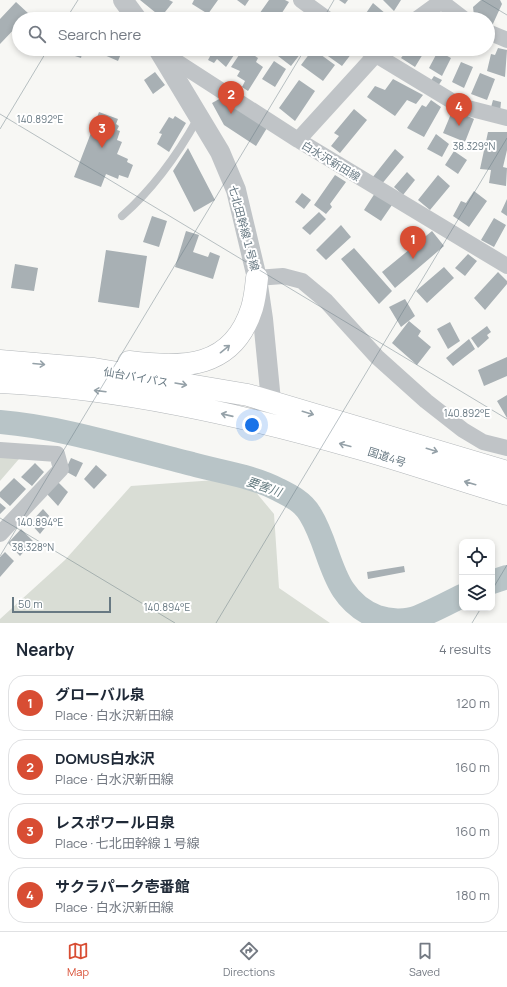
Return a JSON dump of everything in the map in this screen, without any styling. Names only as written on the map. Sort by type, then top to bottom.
[{"type":"highway","points":[[94,369],[122,361],[183,365],[218,356],[232,344],[247,322],[252,307],[257,278]]},
{"type":"highway","name":"仙台バイパス","points":[[0,361],[94,369],[248,395],[271,401]]},
{"type":"highway","name":"仙台バイパス","points":[[0,382],[102,391],[186,405],[265,423]]},
{"type":"highway","name":"国道4号","points":[[271,401],[507,472]]},
{"type":"highway","name":"国道4号","points":[[265,423],[355,447],[507,494]]},
{"type":"street","points":[[123,0],[132,12]]},
{"type":"street","points":[[302,0],[318,12]]},
{"type":"street","points":[[426,12],[441,0],[456,12]]},
{"type":"street","points":[[495,35],[507,40]]},
{"type":"street","name":"七北田幹線１号線","points":[[162,56],[220,152],[236,190],[257,278],[263,319],[271,401]]},
{"type":"street","name":"白水沢新田線","points":[[167,56],[298,140],[507,266]]},
{"type":"street","points":[[298,140],[370,56]]},
{"type":"street","points":[[382,56],[460,106],[507,118]]},
{"type":"street","points":[[257,278],[283,276],[302,281],[326,301],[377,357],[426,401],[463,430],[483,442],[507,448]]},
{"type":"street","points":[[265,423],[271,401]]},
{"type":"street","points":[[0,450],[57,454],[61,469],[0,534]]},
{"type":"lane","points":[[122,216],[138,203],[165,170],[199,116]]},
{"type":"shaded area","points":[[0,450],[25,452],[0,481]]},
{"type":"shaded area","points":[[244,478],[274,514],[279,588],[330,623],[0,623],[0,619],[65,560],[131,486]]},
{"type":"building","points":[[140,0],[169,0],[173,2],[165,12],[155,12]]},
{"type":"building","points":[[194,0],[218,0],[209,12],[205,12],[192,4]]},
{"type":"building","points":[[237,0],[249,0],[245,6]]},
{"type":"building","points":[[269,0],[285,0],[289,2],[283,12],[261,12]]},
{"type":"building","points":[[339,0],[348,0],[345,4]]},
{"type":"building","points":[[383,0],[401,0],[394,11]]},
{"type":"building","points":[[481,0],[500,0],[502,4],[495,19],[495,12],[474,12],[473,7]]},
{"type":"building","points":[[16,2],[27,12],[12,12],[12,31],[0,44],[0,19]]},
{"type":"building","points":[[373,3],[384,12],[367,12]]},
{"type":"building","points":[[498,48],[507,50],[505,77],[487,71],[491,56],[495,55]]},
{"type":"building","points":[[107,56],[120,56],[118,61]]},
{"type":"building","points":[[210,56],[233,56],[226,67],[217,59],[214,63],[208,60]]},
{"type":"building","points":[[238,56],[255,56],[258,58],[256,62],[263,67],[248,91],[242,87],[245,81],[237,76],[240,71],[231,67]]},
{"type":"building","points":[[278,56],[299,56],[291,66]]},
{"type":"building","points":[[308,56],[323,56],[335,65],[323,81],[301,65]]},
{"type":"building","points":[[328,56],[350,56],[342,66]]},
{"type":"building","points":[[403,56],[422,56],[415,67],[401,58]]},
{"type":"building","points":[[435,56],[447,56],[451,58],[442,76],[429,68]]},
{"type":"building","points":[[274,61],[286,69],[275,87],[262,79]]},
{"type":"building","points":[[461,62],[473,67],[464,88],[452,82]]},
{"type":"building","points":[[155,72],[165,85],[153,94],[144,80]]},
{"type":"building","points":[[480,73],[495,79],[487,100],[471,94]]},
{"type":"building","points":[[434,76],[442,80],[438,86],[430,82]]},
{"type":"building","points":[[393,79],[423,95],[416,104],[407,100],[395,116],[367,97],[375,86],[385,90]]},
{"type":"building","points":[[299,80],[315,91],[295,121],[279,108]]},
{"type":"building","points":[[221,98],[267,128],[256,146],[224,125],[212,103]]},
{"type":"building","points":[[431,100],[441,107],[424,137],[407,128],[422,105],[426,107]]},
{"type":"building","points":[[493,100],[501,102],[500,112],[490,111]]},
{"type":"building","points":[[354,109],[367,120],[340,153],[331,146],[339,136],[334,133]]},
{"type":"building","points":[[453,109],[474,119],[465,142],[443,133]]},
{"type":"building","points":[[99,112],[118,119],[116,124],[119,126],[117,130],[120,131],[117,140],[122,142],[117,154],[128,159],[127,162],[133,165],[128,178],[119,175],[118,179],[106,174],[101,187],[74,177]]},
{"type":"building","points":[[175,116],[186,123],[169,152],[157,144],[162,134],[159,133],[169,117],[173,119]]},
{"type":"building","points":[[488,132],[507,132],[507,150],[503,167],[507,168],[506,186],[489,183],[491,170],[480,169]]},
{"type":"building","points":[[436,134],[449,144],[442,157],[427,149]]},
{"type":"building","points":[[188,148],[215,200],[194,212],[173,171]]},
{"type":"building","points":[[395,149],[404,157],[381,185],[372,178]]},
{"type":"building","points":[[454,151],[467,160],[458,174],[445,165]]},
{"type":"building","points":[[407,172],[415,180],[403,195],[394,187]]},
{"type":"building","points":[[335,175],[346,182],[330,204],[332,207],[326,214],[314,205]]},
{"type":"building","points":[[438,175],[450,186],[430,210],[418,200]]},
{"type":"building","points":[[474,191],[487,201],[469,227],[453,216],[461,201],[466,203]]},
{"type":"building","points":[[302,193],[311,200],[304,209],[295,202]]},
{"type":"building","points":[[375,193],[392,205],[381,221],[364,210]]},
{"type":"building","points":[[507,199],[507,216],[501,212]]},
{"type":"building","points":[[319,212],[326,219],[310,235],[302,228]]},
{"type":"building","points":[[152,216],[167,221],[159,247],[143,242]]},
{"type":"building","points":[[494,218],[506,225],[494,247],[481,240]]},
{"type":"building","points":[[341,225],[351,237],[326,260],[316,250]]},
{"type":"building","points":[[186,231],[199,235],[193,252],[208,257],[210,252],[220,256],[213,279],[175,267]]},
{"type":"building","points":[[432,231],[444,246],[395,288],[382,272]]},
{"type":"building","points":[[354,248],[392,291],[379,304],[341,259]]},
{"type":"building","points":[[106,250],[147,256],[139,308],[98,302]]},
{"type":"building","points":[[468,254],[477,261],[465,276],[455,268]]},
{"type":"building","points":[[15,264],[38,268],[34,291],[11,288]]},
{"type":"building","points":[[444,267],[454,278],[427,303],[416,291]]},
{"type":"building","points":[[498,272],[507,281],[507,284],[485,310],[474,298]]},
{"type":"building","points":[[405,299],[415,316],[401,327],[389,307]]},
{"type":"building","points":[[409,321],[421,331],[418,336],[431,347],[417,365],[392,343]]},
{"type":"building","points":[[450,322],[460,341],[448,349],[437,329]]},
{"type":"building","points":[[487,326],[491,332],[487,335],[489,338],[478,348],[471,338]]},
{"type":"building","points":[[469,339],[475,349],[453,366],[446,358]]},
{"type":"building","points":[[507,357],[507,376],[484,386],[478,370]]},
{"type":"building","points":[[507,395],[507,418],[497,401]]},
{"type":"building","points":[[71,458],[83,463],[76,477],[65,471]]},
{"type":"building","points":[[35,463],[44,472],[32,486],[21,477]]},
{"type":"building","points":[[96,465],[107,475],[94,489],[84,479]]},
{"type":"building","points":[[14,478],[26,489],[10,506],[0,497],[0,492]]},
{"type":"building","points":[[58,482],[68,492],[58,506],[47,494]]},
{"type":"building","points":[[0,503],[6,508],[0,514]]},
{"type":"building","points":[[43,509],[52,519],[40,534],[30,523]]},
{"type":"building","points":[[21,529],[33,541],[20,556],[8,543]]},
{"type":"building","points":[[5,552],[14,561],[0,577],[0,557]]},
{"type":"building","points":[[404,566],[405,572],[368,579],[367,572]]},
{"type":"waterway","name":"要害川","points":[[0,422],[48,429],[96,439],[258,481],[283,492],[300,503],[310,514],[318,528],[334,572],[341,586],[350,598],[361,609],[377,617],[398,620],[413,619],[459,597]]},
{"type":"waterway","name":"要害川","points":[[495,581],[507,577]]},
{"type":"place","name":"DOMUS白水沢","points":[[231,114]]},
{"type":"place","name":"サクラパーク壱番館","points":[[459,126]]},
{"type":"place","name":"レスポワール日泉","points":[[102,148]]},
{"type":"place","name":"グローバル泉","points":[[413,259]]}]
